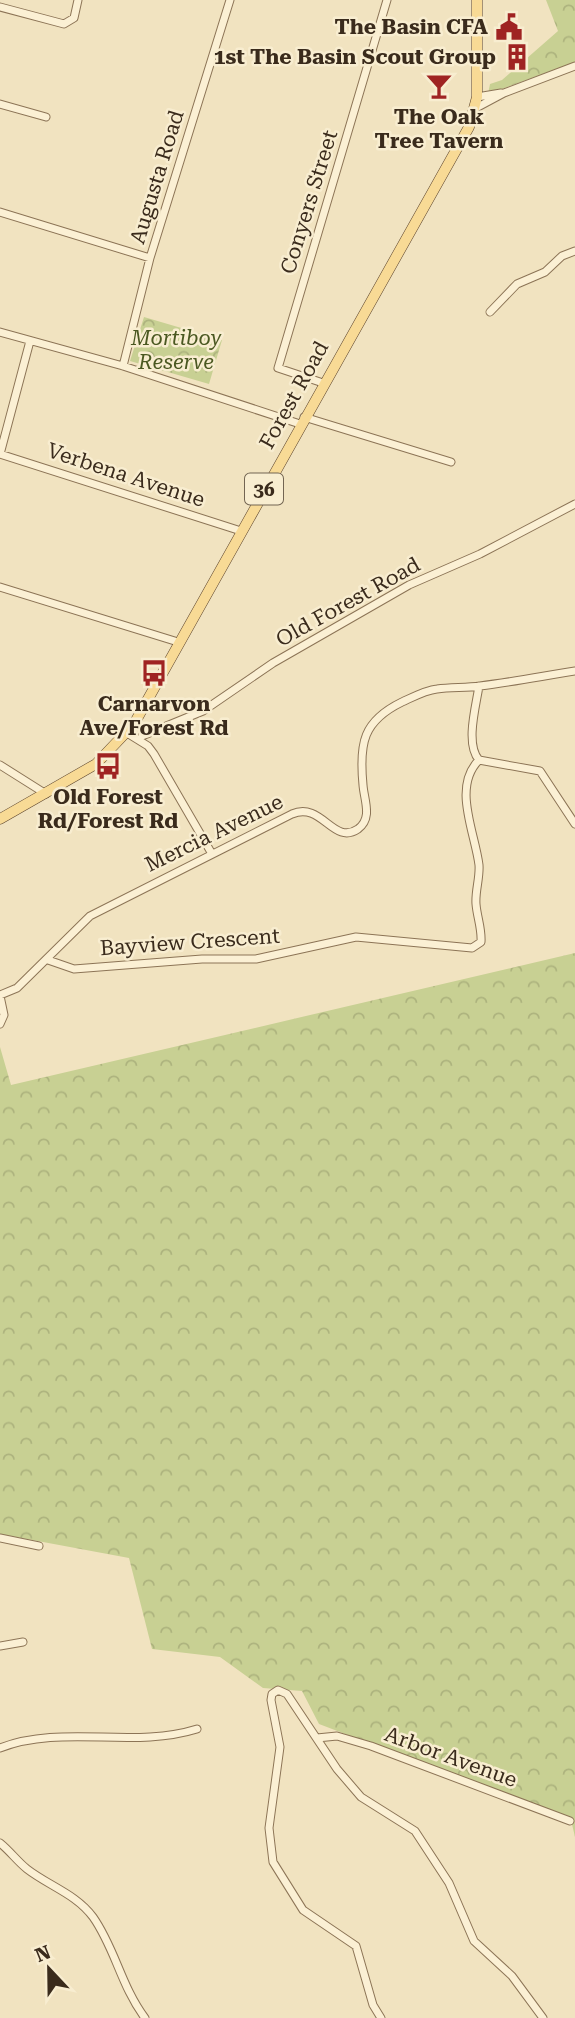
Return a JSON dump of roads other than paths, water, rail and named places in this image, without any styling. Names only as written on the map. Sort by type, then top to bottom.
[{"type":"main road","name":"Forest Road","points":[[0,819],[47,795],[96,764],[134,724],[469,127],[477,97],[477,0]]},
{"type":"street","points":[[0,7],[64,24],[74,18],[78,0]]},
{"type":"street","name":"Augusta Road","points":[[123,366],[150,258],[230,0]]},
{"type":"street","name":"Conyers Street","points":[[323,383],[278,368],[387,0]]},
{"type":"street","points":[[475,108],[504,93],[575,66]]},
{"type":"street","points":[[477,97],[504,93]]},
{"type":"street","points":[[0,104],[47,117]]},
{"type":"street","points":[[0,212],[150,258]]},
{"type":"street","points":[[491,313],[517,284],[545,272],[562,256],[575,251]]},
{"type":"street","points":[[0,332],[451,462]]},
{"type":"street","points":[[0,454],[30,341]]},
{"type":"street","name":"Verbena Avenue","points":[[0,454],[241,531]]},
{"type":"street","name":"Old Forest Road","points":[[142,736],[203,711],[273,663],[409,585],[480,554],[575,503]]},
{"type":"street","points":[[0,587],[178,642]]},
{"type":"street","name":"Mercia Avenue","points":[[0,996],[15,990],[90,916],[302,809],[311,811],[338,831],[348,834],[359,829],[365,821],[367,811],[360,759],[368,728],[378,716],[433,689],[479,686],[575,671]]},
{"type":"street","points":[[479,686],[473,733],[473,748],[479,760],[540,771],[575,824]]},
{"type":"street","points":[[134,724],[212,854]]},
{"type":"street","points":[[127,733],[148,746]]},
{"type":"street","name":"Bayview Crescent","points":[[48,960],[74,969],[202,959],[256,958],[356,937],[472,948],[481,942],[482,934],[476,901],[479,869],[467,807],[466,785],[469,772],[479,760]]},
{"type":"street","points":[[0,765],[47,795]]},
{"type":"street","points":[[0,996],[1,1022]]},
{"type":"street","points":[[0,1538],[39,1546]]},
{"type":"street","points":[[0,1646],[23,1642]]},
{"type":"street","points":[[382,2018],[373,2005],[356,1946],[303,1910],[273,1861],[269,1828],[280,1747],[271,1704],[273,1692],[278,1690],[286,1692],[337,1769],[361,1797],[415,1831],[449,1883],[474,1941],[513,1976],[543,2018]]},
{"type":"street","points":[[0,1748],[33,1738],[171,1736],[197,1729]]},
{"type":"street","name":"Arbor Avenue","points":[[317,1738],[337,1736],[371,1746],[570,1821]]},
{"type":"street","points":[[0,1843],[28,1870],[74,1898],[92,1917],[125,1989],[145,2018]]},
{"type":"place","name":"The Basin CFA","points":[[509,27]]},
{"type":"place","name":"1st The Basin Scout Group","points":[[517,57]]},
{"type":"place","name":"The Oak Tree Tavern","points":[[439,86]]},
{"type":"place","name":"Carnarvon Ave/Forest Rd","points":[[154,673]]},
{"type":"place","name":"Old Forest Rd/Forest Rd","points":[[108,766]]},
{"type":"park label","name":"Mortiboy Reserve","points":[[176,350]]}]
